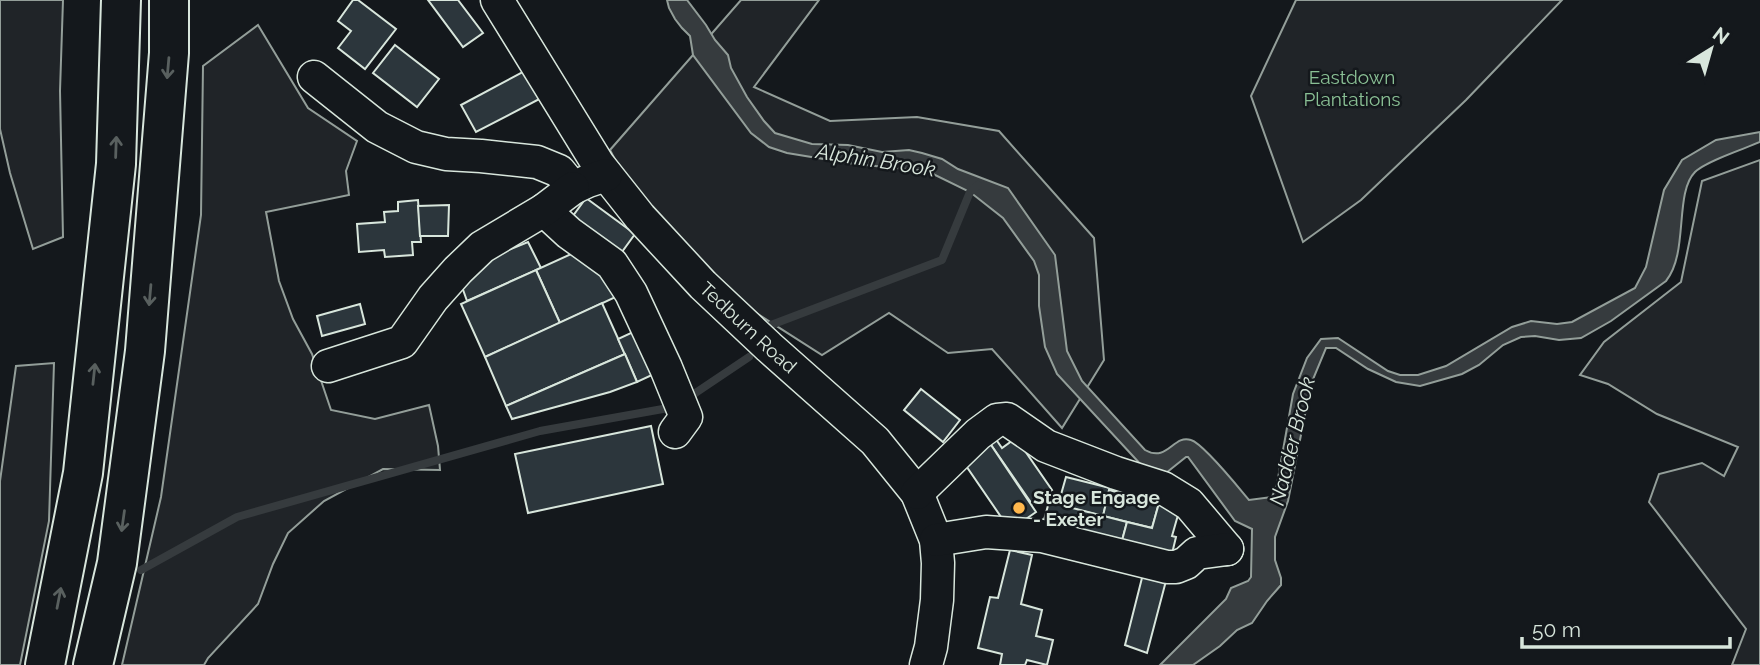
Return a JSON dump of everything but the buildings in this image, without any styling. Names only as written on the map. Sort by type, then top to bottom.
[{"type":"highway","points":[[45,665],[83,473],[116,164],[121,0]]},
{"type":"highway","points":[[93,665],[117,563],[145,351],[169,53],[169,0]]},
{"type":"street","name":"Tedburn Road","points":[[497,0],[606,175],[640,217],[703,285],[875,440],[917,493],[936,540],[937,600],[926,665]]},
{"type":"street","points":[[314,77],[377,127],[416,147],[446,154],[537,162],[559,171],[573,188]]},
{"type":"street","points":[[328,366],[402,342],[433,298],[482,247],[573,188],[606,175]]},
{"type":"street","points":[[544,209],[569,233],[612,264],[631,293],[671,379],[680,425]]},
{"type":"street","points":[[917,493],[978,434],[997,420],[1007,419],[1046,446],[1163,488],[1189,504],[1227,548],[1197,553],[1186,563],[1167,567],[1042,536],[986,532],[936,540]]},
{"type":"green space","points":[[0,0],[63,0],[60,91],[63,237],[33,249],[0,129]]},
{"type":"green space","points":[[741,0],[819,0],[754,87],[830,121],[917,117],[999,131],[1094,238],[1104,360],[1062,428],[992,349],[948,353],[889,313],[822,355],[731,297],[642,211],[610,150]]},
{"type":"green space","name":"Eastdown Plantations","points":[[1296,0],[1562,0],[1466,100],[1361,200],[1303,242],[1251,96]]},
{"type":"green space","points":[[258,25],[308,108],[357,141],[346,171],[349,195],[266,212],[279,281],[293,319],[312,354],[331,410],[375,419],[429,405],[440,470],[383,469],[324,501],[288,533],[258,604],[204,665],[122,665],[161,497],[201,215],[203,66]]},
{"type":"green space","points":[[1760,160],[1760,665],[1732,665],[1746,629],[1649,502],[1659,474],[1702,463],[1724,476],[1738,447],[1657,414],[1608,384],[1580,375],[1604,342],[1681,282],[1702,181]]},
{"type":"green space","points":[[54,363],[49,521],[20,665],[0,665],[0,481],[16,366]]},
{"type":"water","points":[[667,0],[687,0],[728,55],[731,68],[747,97],[775,133],[812,144],[848,145],[882,152],[909,150],[922,153],[1008,188],[1055,255],[1067,351],[1082,381],[1145,450],[1159,453],[1179,441],[1191,440],[1212,457],[1249,500],[1272,497],[1277,484],[1293,394],[1307,358],[1321,339],[1338,338],[1388,371],[1400,375],[1418,375],[1446,366],[1512,327],[1531,321],[1557,324],[1572,322],[1635,288],[1646,267],[1664,190],[1682,160],[1716,140],[1760,132],[1760,142],[1695,172],[1685,194],[1677,255],[1666,281],[1611,321],[1581,338],[1559,340],[1521,337],[1503,345],[1479,365],[1462,374],[1420,386],[1396,382],[1368,369],[1336,348],[1326,348],[1311,384],[1288,501],[1275,537],[1275,560],[1281,585],[1252,623],[1237,630],[1193,665],[1160,665],[1226,599],[1231,588],[1251,577],[1252,529],[1235,521],[1188,457],[1166,473],[1144,468],[1057,374],[1045,347],[1039,306],[1039,275],[1034,261],[1003,218],[970,192],[927,171],[854,164],[787,153],[769,147],[751,133],[693,55],[690,36],[675,19]]},
{"type":"waterway","points":[[771,325],[942,260],[970,192],[978,185]]},
{"type":"waterway","points":[[685,400],[749,357]]},
{"type":"waterway","points":[[141,570],[237,517],[540,431],[674,407]]},
{"type":"place","name":"Stage Engage - Exeter","points":[[1019,508]]},
{"type":"water label","name":"Alphin Brook","points":[[876,160]]},
{"type":"water label","name":"Nadder Brook","points":[[1292,441]]}]
